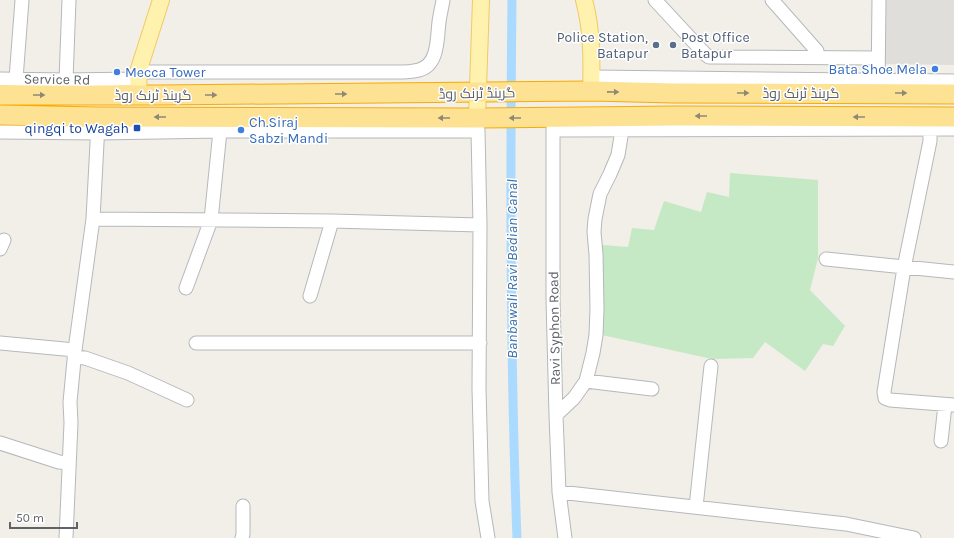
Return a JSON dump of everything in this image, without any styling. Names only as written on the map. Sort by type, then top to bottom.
[{"type":"highway","name":"گرینڈ ٹرنک روڈ","points":[[0,95],[138,82],[482,92],[546,92],[592,84],[674,93],[878,87],[954,94]]},
{"type":"highway","points":[[674,93],[675,116]]},
{"type":"highway","name":"گرینڈ ٹرنک روڈ","points":[[0,115],[98,125],[479,122],[622,124],[675,116],[954,117]]},
{"type":"main road","points":[[138,82],[161,0]]},
{"type":"main road","points":[[479,122],[482,92],[481,0]]},
{"type":"main road","points":[[584,0],[590,34],[592,84]]},
{"type":"street","points":[[16,79],[22,0]]},
{"type":"street","points":[[66,80],[69,0]]},
{"type":"street","name":"Service Rd","points":[[0,78],[138,82],[420,70],[428,65],[437,48],[439,22],[443,0]]},
{"type":"street","points":[[655,0],[709,57],[878,58]]},
{"type":"street","points":[[772,0],[817,51],[817,58]]},
{"type":"street","points":[[878,87],[879,0]]},
{"type":"street","points":[[592,84],[878,87],[954,81]]},
{"type":"street","points":[[0,132],[98,125],[220,131],[479,122],[482,501],[488,538]]},
{"type":"street","name":"Ravi Syphon Road","points":[[551,122],[556,415],[559,492],[565,538]]},
{"type":"street","points":[[556,415],[574,398],[586,381],[593,353],[596,336],[597,309],[594,232],[595,219],[600,194],[618,155],[622,124],[954,129]]},
{"type":"street","points":[[66,538],[71,423],[70,402],[75,354],[94,219],[98,125]]},
{"type":"street","points":[[930,129],[930,141],[904,268],[884,392],[886,398],[890,400],[950,405],[941,441]]},
{"type":"street","points":[[186,288],[210,220],[220,131]]},
{"type":"street","points":[[94,219],[332,220],[480,225]]},
{"type":"street","points":[[310,296],[332,220]]},
{"type":"street","points":[[826,259],[954,272]]},
{"type":"street","points":[[0,343],[75,354],[128,373],[187,400]]},
{"type":"street","points":[[196,343],[480,343]]},
{"type":"street","points":[[696,507],[711,366]]},
{"type":"street","points":[[586,381],[652,389]]},
{"type":"street","points":[[0,443],[59,462],[69,463]]},
{"type":"street","points":[[559,492],[846,524],[914,538]]},
{"type":"street","points":[[242,538],[243,506]]},
{"type":"shaded area","points":[[884,0],[954,0],[954,65],[884,64]]},
{"type":"green space","points":[[730,173],[818,180],[818,258],[810,290],[845,326],[833,346],[823,344],[805,371],[765,342],[753,358],[712,359],[602,335],[602,245],[628,247],[632,228],[654,230],[664,201],[701,212],[707,192],[729,197]]},
{"type":"waterway","name":"Banbawali Ravi Bedian Canal","points":[[512,0],[511,269],[517,538]]},
{"type":"place","name":"Police Station, Batapur","points":[[656,45]]},
{"type":"place","name":"Post Office Batapur","points":[[673,45]]},
{"type":"place","name":"Bata Shoe Mela","points":[[935,69]]},
{"type":"place","name":"Mecca Tower","points":[[117,72]]},
{"type":"place","name":"qingqi to Wagah","points":[[137,128]]},
{"type":"place","name":"Ch.Siraj Sabzi Mandi","points":[[241,130]]}]
